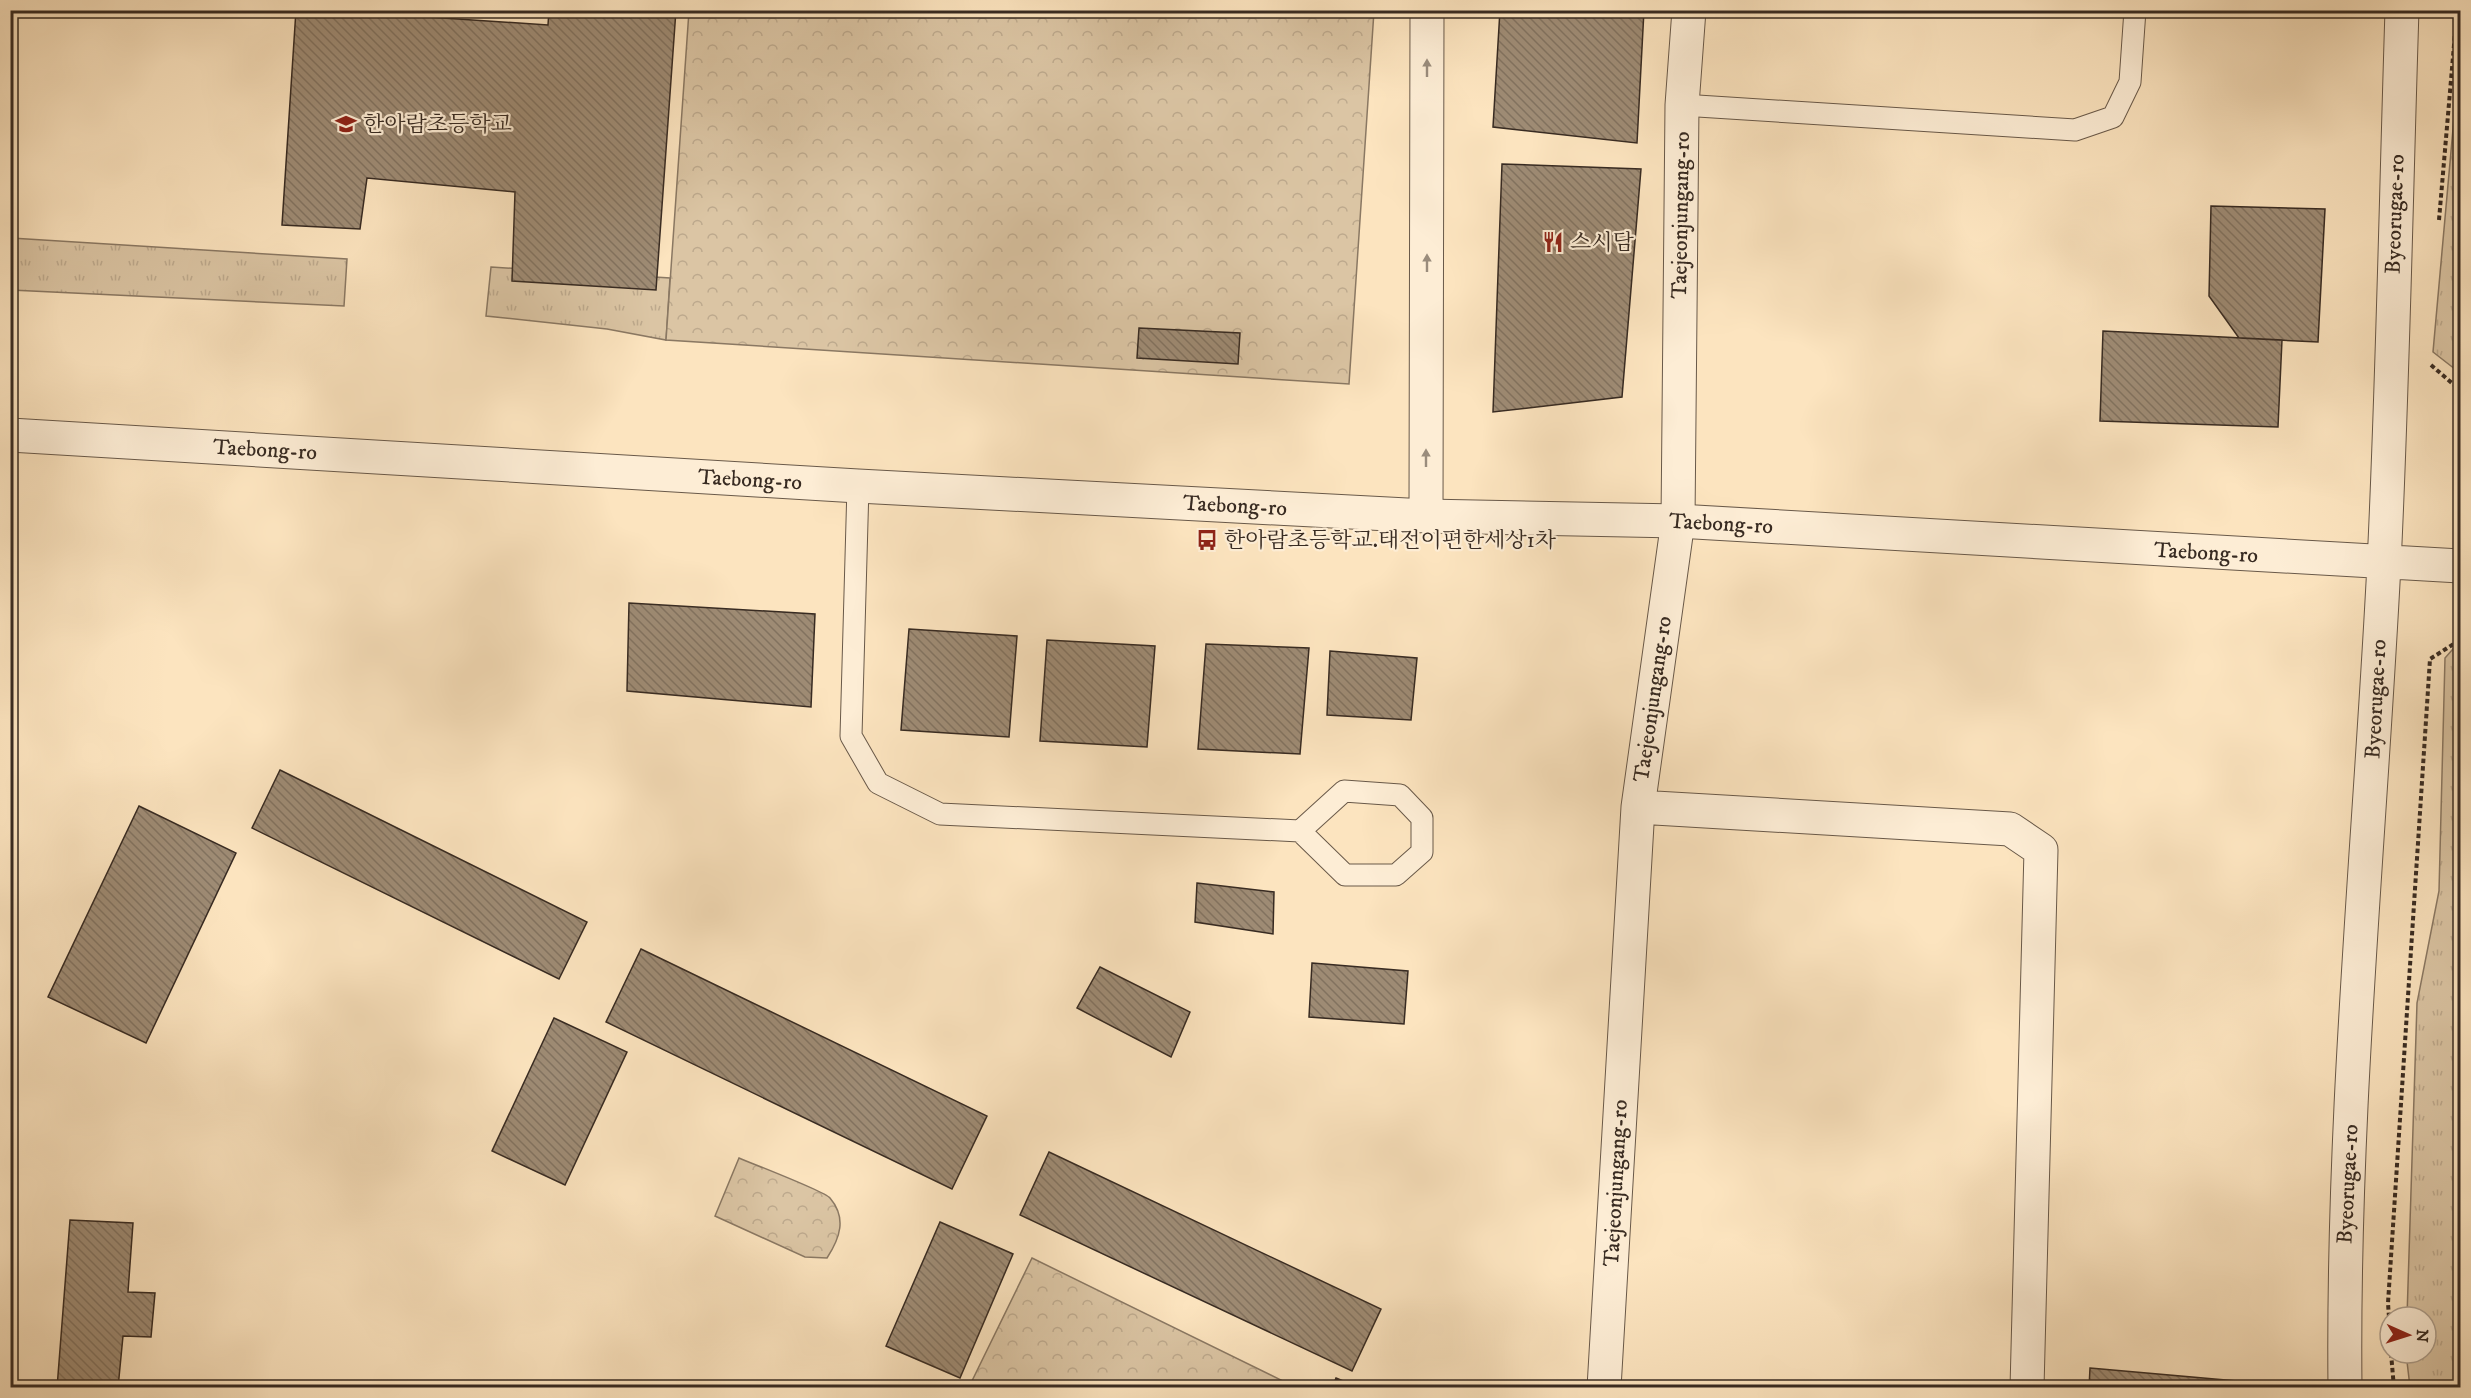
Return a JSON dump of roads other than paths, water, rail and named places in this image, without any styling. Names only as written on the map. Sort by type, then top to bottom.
[{"type":"street","points":[[1426,516],[1427,10]]},
{"type":"street","name":"Taejeonjungang-ro","points":[[1604,1388],[1638,807],[1678,521],[1682,105],[1689,10]]},
{"type":"street","name":"Byeorugae-ro","points":[[2345,1388],[2344,1275],[2384,563],[2402,10]]},
{"type":"street","name":"Taebong-ro","points":[[10,435],[858,486],[1426,516],[1678,521],[2460,566]]},
{"type":"street","points":[[1638,807],[2010,829],[2040,850],[2027,1388]]},
{"type":"lane","points":[[1682,105],[2075,130],[2113,117],[2130,82],[2135,10]]},
{"type":"lane","points":[[858,486],[851,736],[878,783],[940,814],[1300,831],[1345,875],[1396,876],[1422,852],[1422,818],[1400,795],[1344,791],[1300,831]]},
{"type":"place","name":"한아람초등학교","points":[[346,124]]},
{"type":"place","name":"스시담","points":[[1553,242]]},
{"type":"place","name":"한아람초등학교.태전이편한세상1차","points":[[1207,540]]}]
